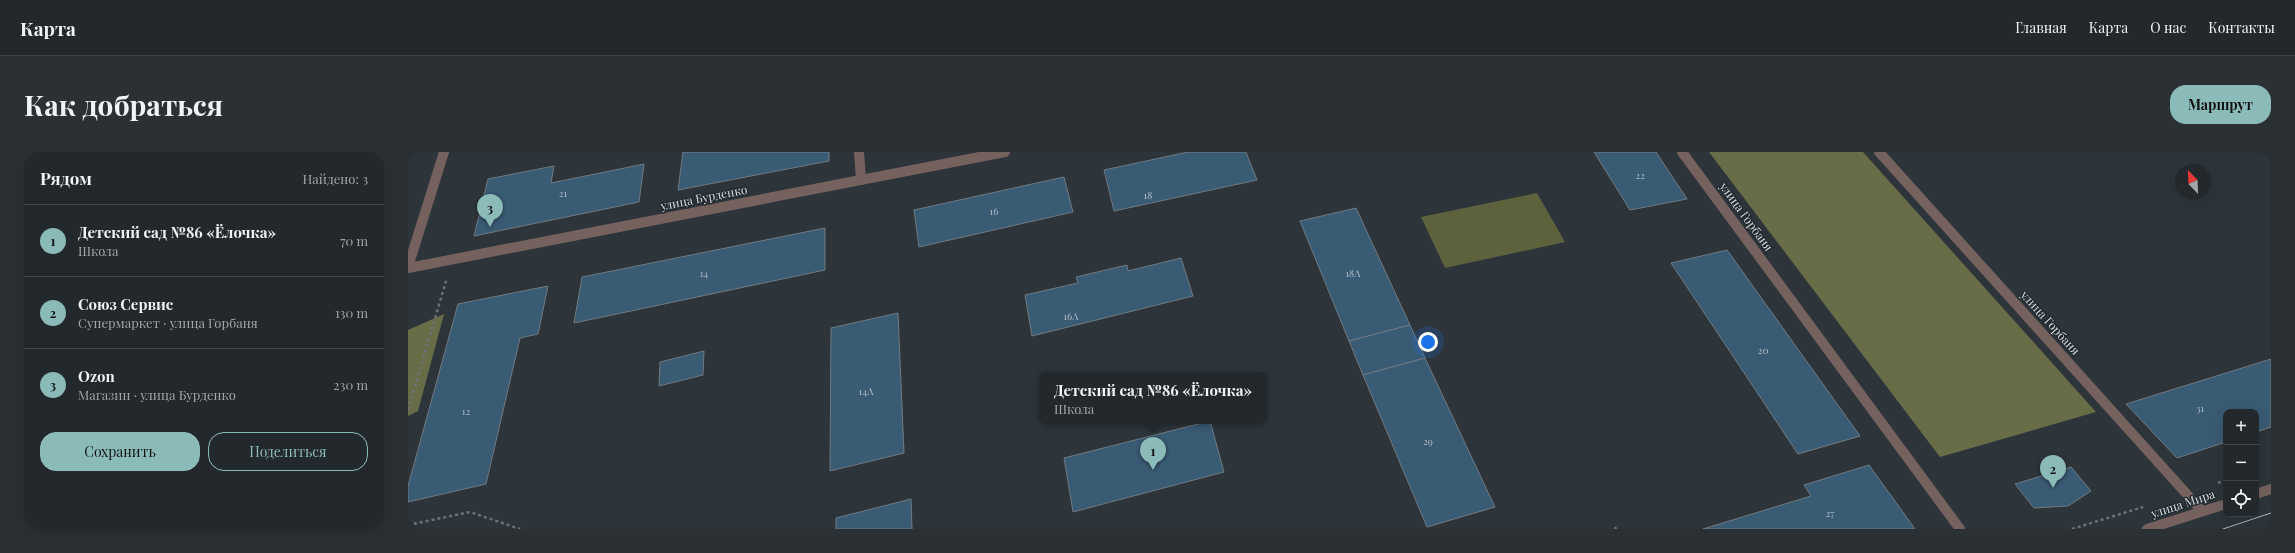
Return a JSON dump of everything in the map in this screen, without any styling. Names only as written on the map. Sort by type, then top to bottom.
[{"type":"street","points":[[408,267],[444,152]]},
{"type":"street","points":[[859,152],[861,180]]},
{"type":"street","name":"улица Бурденко","points":[[408,267],[453,260],[1005,152]]},
{"type":"street","name":"улица Горбаня","points":[[1682,152],[1960,529]]},
{"type":"street","name":"улица Горбаня","points":[[1879,152],[2202,512]]},
{"type":"street","points":[[2259,493],[2271,489]]},
{"type":"street","name":"улица Мира","points":[[2147,529],[2223,505]]},
{"type":"path","points":[[408,410],[453,260]]},
{"type":"path","points":[[408,525],[470,512],[516,526],[520,529]]},
{"type":"green space","points":[[1709,152],[1863,152],[2096,412],[1940,457]]},
{"type":"green space","points":[[1537,193],[1565,242],[1445,268],[1421,217]]},
{"type":"green space","points":[[444,314],[418,411],[408,416],[408,330]]},
{"type":"building","points":[[683,152],[829,152],[829,161],[678,190]]},
{"type":"building","points":[[1188,152],[1246,152],[1257,180],[1114,211],[1104,170]]},
{"type":"building","points":[[1594,152],[1656,152],[1687,199],[1630,210]]},
{"type":"building","points":[[644,164],[639,202],[474,236],[488,179],[554,166],[551,183]]},
{"type":"building","points":[[1064,177],[1073,212],[919,247],[914,210]]},
{"type":"building","points":[[1356,208],[1410,325],[1349,341],[1300,221]]},
{"type":"building","points":[[825,228],[825,270],[574,323],[582,277]]},
{"type":"building","points":[[1727,250],[1860,436],[1798,454],[1671,263]]},
{"type":"building","points":[[1181,258],[1193,296],[1032,336],[1025,295],[1078,283],[1076,277],[1127,265],[1128,271]]},
{"type":"building","points":[[548,286],[538,334],[520,338],[486,484],[408,502],[408,486],[458,304]]},
{"type":"building","points":[[898,313],[904,453],[830,471],[831,328]]},
{"type":"building","points":[[1410,325],[1425,358],[1363,375],[1349,341]]},
{"type":"building","points":[[704,351],[703,375],[659,386],[660,362]]},
{"type":"building","points":[[1425,358],[1495,507],[1427,527],[1363,375]]},
{"type":"building","points":[[2271,359],[2271,427],[2259,431],[2259,409],[2223,409],[2223,443],[2177,458],[2126,404]]},
{"type":"building","points":[[1198,424],[1211,424],[1224,472],[1073,512],[1064,458]]},
{"type":"building","points":[[1869,465],[1915,529],[1703,529],[1811,496],[1804,485]]},
{"type":"building","points":[[2071,467],[2091,491],[2068,506],[2034,508],[2015,484]]},
{"type":"building","points":[[911,499],[912,529],[836,529],[836,518]]},
{"type":"tram line","points":[[2223,529],[2271,513]]},
{"type":"place","name":"Ozon","points":[[490,227]]},
{"type":"place","name":"Детский сад №86 «Ёлочка»","points":[[1153,470]]},
{"type":"place","name":"Союз Сервис","points":[[2053,488]]}]
